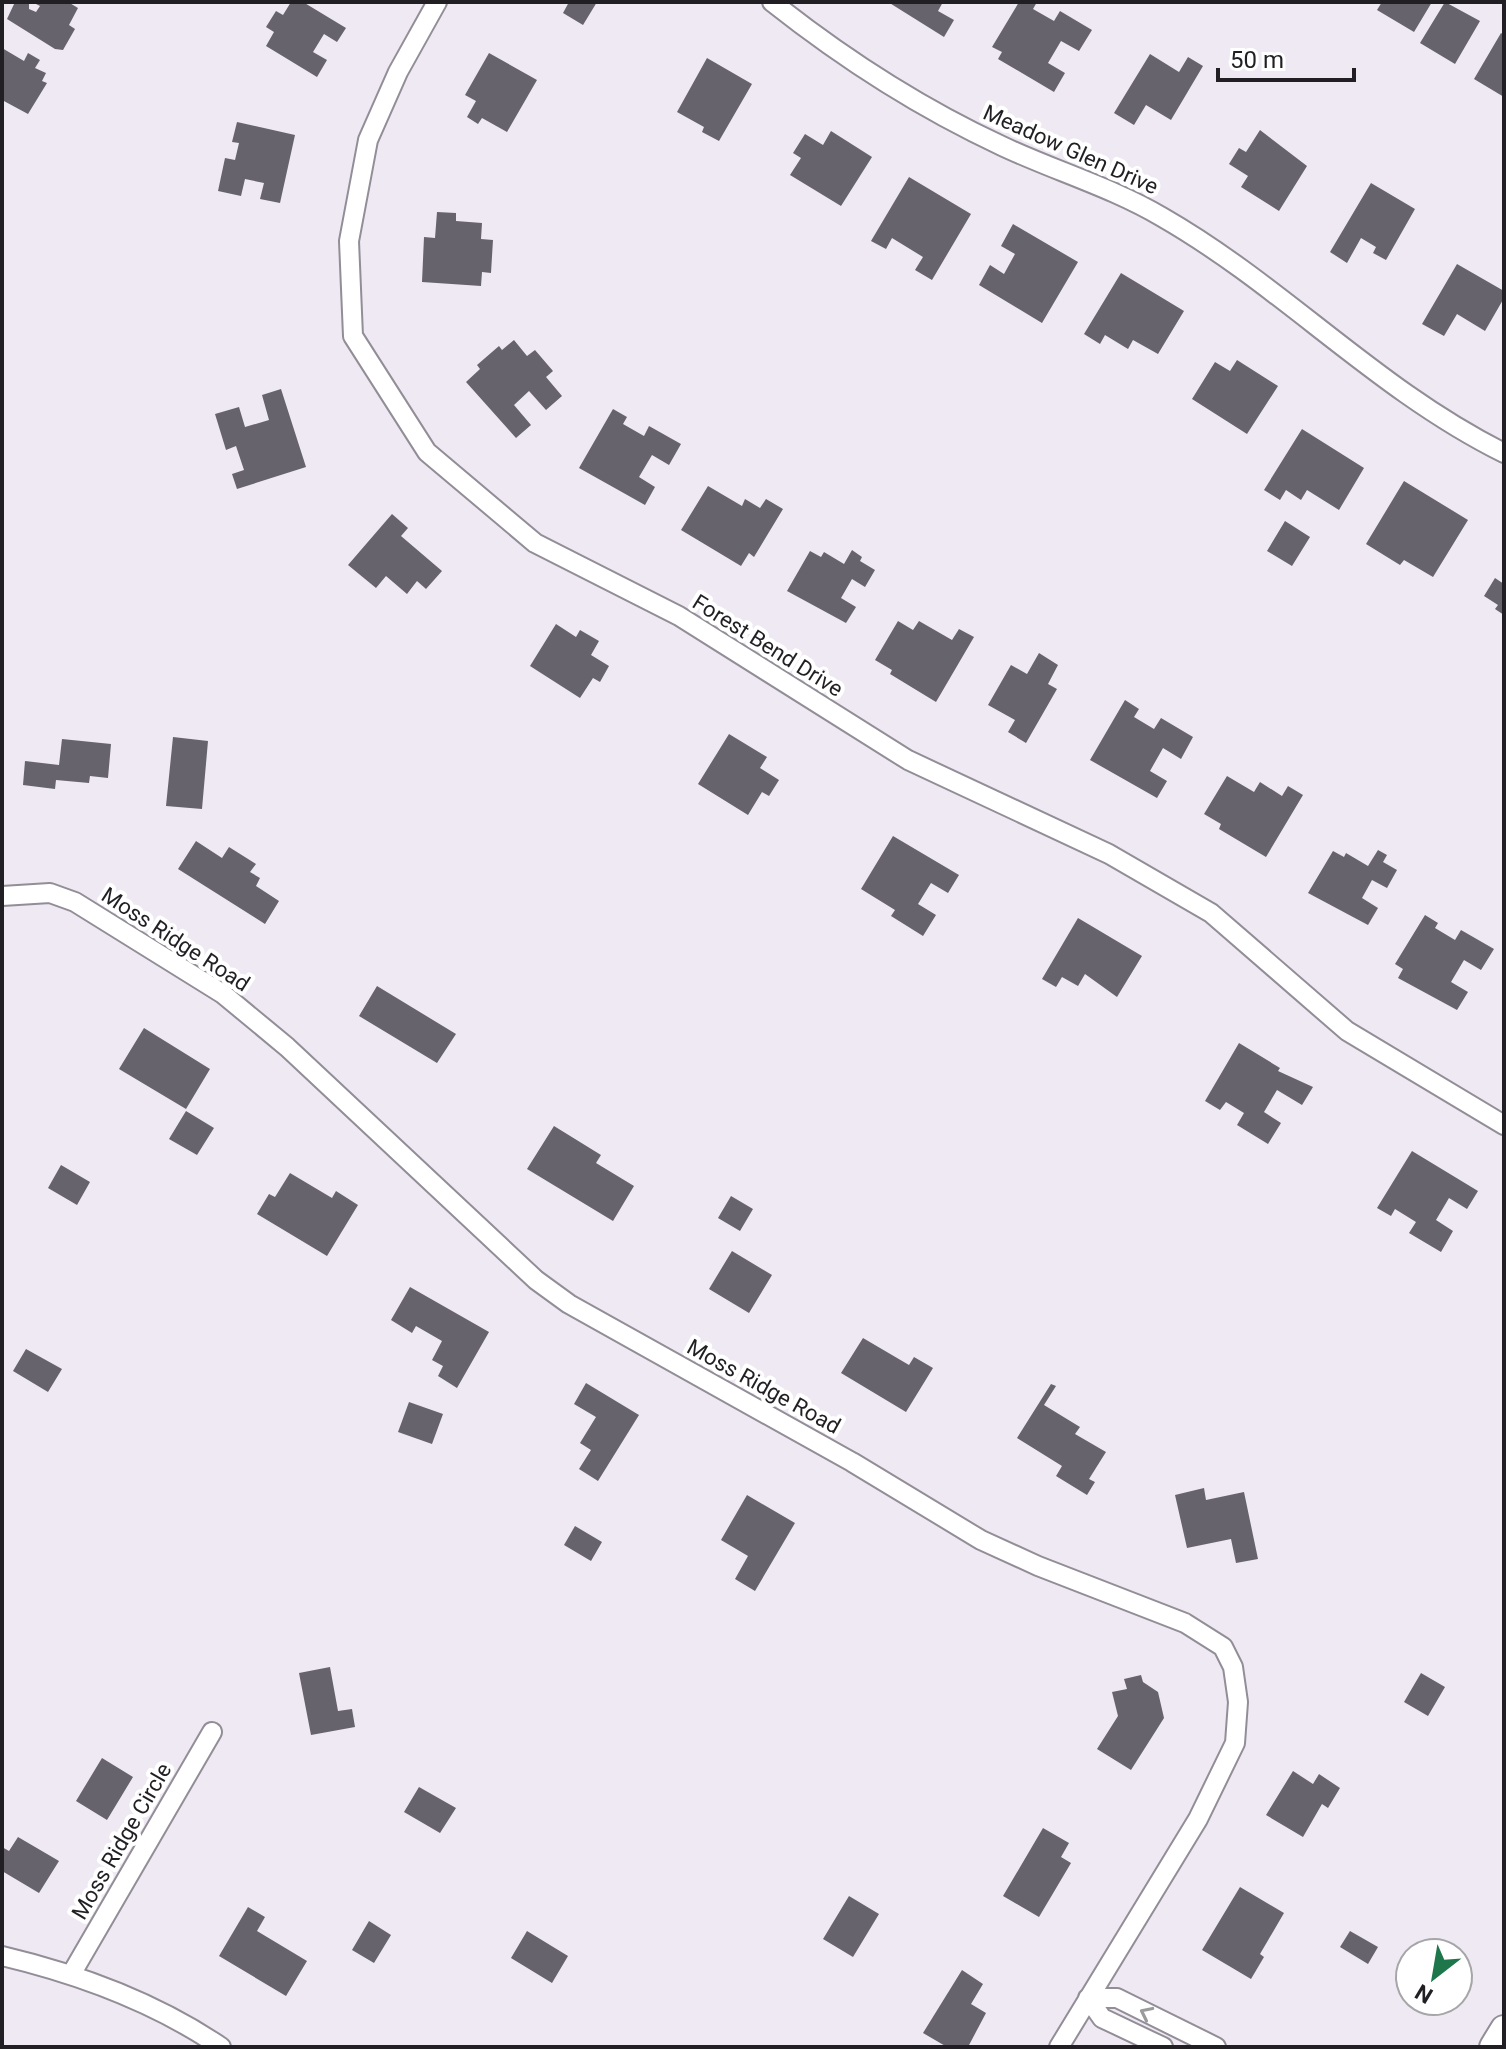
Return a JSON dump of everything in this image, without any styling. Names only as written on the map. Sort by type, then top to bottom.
[{"type":"main road","points":[[1493,2047],[1504,2029]]},
{"type":"street","name":"Forest Bend Drive","points":[[437,2],[398,72],[368,140],[349,241],[353,336],[427,452],[535,543],[679,616],[908,760],[1109,854],[1211,913],[1347,1031],[1504,1125]]},
{"type":"street","name":"Meadow Glen Drive","points":[[772,2],[902,95],[1005,147],[1112,190],[1163,217],[1268,286],[1350,356],[1395,388],[1504,453]]},
{"type":"street","name":"Moss Ridge Road","points":[[2,896],[50,893],[75,902],[223,994],[287,1047],[536,1280],[569,1304],[852,1462],[981,1540],[1038,1566],[1185,1623],[1223,1647],[1233,1667],[1238,1702],[1235,1743],[1198,1819],[1059,2047]]},
{"type":"street","name":"Moss Ridge Circle","points":[[72,1973],[212,1732]]},
{"type":"street","points":[[2,1956],[72,1973],[103,1985],[221,2047]]},
{"type":"street","points":[[1088,1998],[1102,2018],[1163,2047]]},
{"type":"street","points":[[1088,1998],[1117,1998],[1216,2047]]},
{"type":"building","points":[[15,2],[29,2],[29,9],[36,12],[40,6],[32,2],[68,2],[78,8],[69,25],[75,29],[63,50],[55,49],[7,19]]},
{"type":"building","points":[[291,2],[303,2],[346,28],[337,42],[324,34],[313,52],[327,60],[317,77],[266,46],[274,32],[266,27],[276,11],[283,15]]},
{"type":"building","points":[[569,2],[597,2],[583,25],[563,13]]},
{"type":"building","points":[[888,2],[943,2],[938,11],[954,20],[944,37]]},
{"type":"building","points":[[1019,2],[1037,2],[1033,9],[1054,21],[1060,11],[1092,30],[1079,51],[1061,41],[1048,63],[1065,73],[1054,92],[998,59],[1002,52],[992,47]]},
{"type":"building","points":[[1382,2],[1432,2],[1414,32],[1377,10]]},
{"type":"building","points":[[1445,2],[1480,21],[1455,64],[1420,43]]},
{"type":"building","points":[[1501,33],[1504,35],[1504,97],[1474,79]]},
{"type":"building","points":[[2,48],[24,61],[28,53],[40,60],[35,68],[46,73],[42,81],[47,83],[28,114],[2,100]]},
{"type":"building","points":[[489,53],[537,80],[507,132],[482,118],[478,124],[467,117],[476,101],[465,95]]},
{"type":"building","points":[[1150,54],[1179,72],[1188,57],[1203,66],[1171,120],[1146,105],[1134,125],[1114,113]]},
{"type":"building","points":[[707,58],[752,84],[719,141],[702,132],[704,127],[677,112]]},
{"type":"building","points":[[237,122],[295,135],[280,203],[260,199],[264,183],[245,179],[241,196],[218,191],[225,158],[235,160],[239,143],[232,142]]},
{"type":"building","points":[[1260,130],[1307,166],[1279,211],[1241,187],[1248,176],[1229,164],[1239,148],[1246,152]]},
{"type":"building","points":[[831,131],[872,157],[841,206],[790,175],[801,158],[793,153],[805,134],[823,145]]},
{"type":"building","points":[[909,177],[971,214],[932,280],[915,270],[923,257],[892,238],[886,249],[871,241]]},
{"type":"building","points":[[1371,183],[1415,209],[1386,260],[1373,253],[1376,247],[1361,238],[1347,263],[1330,252]]},
{"type":"building","points":[[437,212],[456,213],[456,221],[482,223],[481,239],[493,240],[491,273],[482,272],[481,286],[422,282],[424,237],[435,238]]},
{"type":"building","points":[[1013,224],[1078,262],[1042,323],[979,285],[990,265],[1004,274],[1015,254],[1001,246]]},
{"type":"building","points":[[1457,264],[1504,291],[1504,298],[1485,331],[1457,314],[1444,336],[1422,324]]},
{"type":"building","points":[[1121,273],[1184,311],[1158,354],[1133,340],[1128,349],[1105,335],[1100,344],[1084,334]]},
{"type":"building","points":[[514,340],[527,356],[535,350],[553,371],[546,377],[562,396],[546,410],[529,391],[514,405],[531,425],[516,438],[466,382],[480,369],[477,365],[499,346],[502,350]]},
{"type":"building","points":[[1237,360],[1278,386],[1247,434],[1192,399],[1215,362],[1230,371]]},
{"type":"building","points":[[281,389],[306,467],[237,489],[232,474],[244,470],[236,446],[226,450],[215,414],[239,407],[245,427],[269,420],[262,395]]},
{"type":"building","points":[[613,409],[627,417],[623,424],[644,436],[649,426],[681,444],[669,465],[652,455],[639,477],[655,487],[645,505],[579,468]]},
{"type":"building","points":[[1302,429],[1364,468],[1339,510],[1307,490],[1301,500],[1286,490],[1280,500],[1264,490]]},
{"type":"building","points":[[1404,481],[1468,520],[1433,577],[1404,560],[1400,565],[1366,544]]},
{"type":"building","points":[[708,486],[742,506],[745,499],[760,508],[766,499],[783,509],[754,557],[749,553],[741,566],[681,530]]},
{"type":"building","points":[[392,514],[408,528],[401,536],[442,571],[426,589],[417,581],[407,594],[386,576],[376,588],[348,565]]},
{"type":"building","points":[[1285,521],[1310,537],[1292,566],[1267,551]]},
{"type":"building","points":[[852,550],[862,557],[860,561],[875,570],[865,587],[852,579],[841,598],[856,607],[846,623],[787,591],[810,551],[821,557],[824,552],[844,564]]},
{"type":"building","points":[[1495,578],[1504,584],[1504,615],[1495,609],[1498,605],[1484,596]]},
{"type":"building","points":[[898,621],[913,630],[919,621],[952,640],[959,629],[974,637],[936,702],[890,674],[892,670],[875,660]]},
{"type":"building","points":[[556,624],[576,637],[580,630],[599,641],[591,655],[609,666],[600,682],[593,678],[580,698],[530,666]]},
{"type":"building","points":[[1039,653],[1058,665],[1048,684],[1057,689],[1026,743],[1008,732],[1015,720],[988,705],[1011,665],[1027,674]]},
{"type":"building","points":[[1125,700],[1139,709],[1134,717],[1154,729],[1161,718],[1193,737],[1181,759],[1163,748],[1150,771],[1167,781],[1157,798],[1090,760]]},
{"type":"building","points":[[729,734],[767,757],[760,768],[779,780],[769,796],[762,792],[748,815],[698,784]]},
{"type":"building","points":[[173,737],[208,741],[202,809],[166,806]]},
{"type":"building","points":[[62,739],[111,744],[108,778],[90,776],[89,783],[56,780],[55,789],[23,785],[25,761],[59,765]]},
{"type":"building","points":[[1227,776],[1254,792],[1260,782],[1282,796],[1288,786],[1303,795],[1266,857],[1219,829],[1221,824],[1204,814]]},
{"type":"building","points":[[893,836],[959,875],[948,893],[931,883],[918,904],[936,915],[923,936],[891,916],[895,910],[861,889]]},
{"type":"building","points":[[196,841],[222,858],[229,847],[256,864],[250,872],[260,878],[256,886],[279,901],[265,924],[178,869]]},
{"type":"building","points":[[1378,850],[1387,855],[1383,862],[1397,870],[1387,888],[1372,880],[1362,898],[1378,908],[1368,925],[1308,893],[1333,851],[1344,857],[1346,853],[1368,866]]},
{"type":"building","points":[[1425,915],[1438,923],[1435,928],[1455,940],[1461,930],[1494,949],[1481,970],[1464,960],[1451,982],[1468,992],[1457,1010],[1398,978],[1403,969],[1395,964]]},
{"type":"building","points":[[1078,918],[1142,956],[1117,997],[1085,974],[1078,986],[1062,977],[1056,987],[1042,979]]},
{"type":"building","points":[[377,986],[456,1034],[437,1063],[359,1016]]},
{"type":"building","points":[[144,1028],[210,1069],[186,1109],[119,1069]]},
{"type":"building","points":[[1239,1043],[1280,1068],[1278,1071],[1313,1087],[1302,1105],[1277,1090],[1264,1112],[1281,1123],[1268,1144],[1237,1125],[1244,1113],[1226,1102],[1220,1110],[1205,1101]]},
{"type":"building","points":[[186,1111],[214,1128],[197,1155],[169,1139]]},
{"type":"building","points":[[554,1126],[601,1155],[596,1163],[634,1186],[613,1221],[527,1169]]},
{"type":"building","points":[[1412,1151],[1478,1191],[1467,1209],[1449,1198],[1436,1220],[1453,1231],[1441,1252],[1409,1233],[1416,1222],[1395,1209],[1391,1216],[1377,1208]]},
{"type":"building","points":[[61,1165],[90,1182],[77,1205],[48,1188]]},
{"type":"building","points":[[290,1173],[332,1198],[336,1191],[358,1205],[327,1256],[257,1214],[269,1194],[275,1197]]},
{"type":"building","points":[[731,1196],[753,1209],[740,1231],[718,1218]]},
{"type":"building","points":[[732,1251],[772,1275],[749,1313],[709,1289]]},
{"type":"building","points":[[410,1287],[489,1332],[457,1388],[438,1376],[443,1366],[432,1360],[442,1341],[416,1326],[412,1333],[391,1320]]},
{"type":"building","points":[[863,1338],[909,1365],[914,1357],[933,1368],[906,1412],[841,1373]]},
{"type":"building","points":[[26,1349],[62,1369],[48,1392],[13,1371]]},
{"type":"building","points":[[586,1383],[639,1415],[598,1481],[579,1469],[591,1450],[580,1443],[596,1417],[574,1404]]},
{"type":"building","points":[[1051,1384],[1056,1386],[1044,1405],[1080,1427],[1075,1434],[1106,1452],[1089,1479],[1095,1482],[1087,1495],[1056,1476],[1062,1466],[1017,1438]]},
{"type":"building","points":[[409,1402],[443,1414],[432,1444],[398,1432]]},
{"type":"building","points":[[1204,1488],[1206,1500],[1244,1492],[1258,1559],[1236,1563],[1231,1539],[1187,1548],[1175,1495]]},
{"type":"building","points":[[747,1495],[795,1523],[755,1591],[735,1579],[748,1556],[721,1540]]},
{"type":"building","points":[[575,1526],[602,1542],[591,1561],[564,1545]]},
{"type":"building","points":[[330,1667],[338,1711],[352,1709],[355,1727],[311,1735],[299,1673]]},
{"type":"building","points":[[1421,1673],[1445,1687],[1428,1716],[1404,1702]]},
{"type":"building","points":[[1141,1675],[1143,1682],[1158,1692],[1164,1718],[1131,1770],[1097,1749],[1118,1716],[1112,1692],[1127,1689],[1124,1679]]},
{"type":"building","points":[[102,1758],[133,1777],[107,1820],[76,1801]]},
{"type":"building","points":[[1293,1771],[1313,1784],[1319,1774],[1340,1788],[1328,1808],[1322,1804],[1303,1837],[1266,1815]]},
{"type":"building","points":[[419,1787],[456,1808],[440,1833],[404,1812]]},
{"type":"building","points":[[1043,1828],[1069,1843],[1061,1857],[1071,1863],[1039,1917],[1003,1896]]},
{"type":"building","points":[[18,1837],[59,1861],[39,1893],[2,1871],[2,1847],[9,1851]]},
{"type":"building","points":[[1240,1887],[1284,1913],[1260,1954],[1264,1957],[1251,1979],[1202,1950]]},
{"type":"building","points":[[849,1896],[879,1914],[853,1957],[823,1939]]},
{"type":"building","points":[[248,1907],[265,1917],[257,1931],[307,1961],[286,1996],[219,1956]]},
{"type":"building","points":[[369,1921],[391,1935],[374,1963],[352,1950]]},
{"type":"building","points":[[527,1931],[568,1956],[552,1983],[511,1958]]},
{"type":"building","points":[[1350,1931],[1378,1947],[1368,1964],[1340,1947]]},
{"type":"building","points":[[962,1970],[983,1984],[971,2004],[986,2013],[968,2047],[947,2047],[923,2033]]}]
